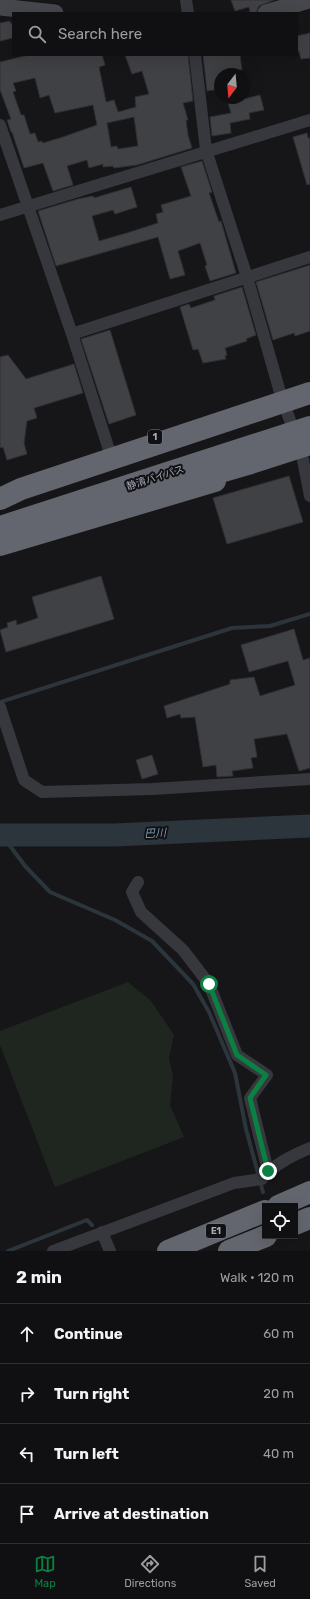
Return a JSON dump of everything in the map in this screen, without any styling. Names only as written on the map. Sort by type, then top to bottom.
[{"type":"highway","name":"1","points":[[0,492],[310,382]]},
{"type":"highway","points":[[0,499],[21,489],[310,393]]},
{"type":"highway","name":"静清バイパス","points":[[0,508],[310,410]]},
{"type":"highway","name":"静清バイパス","points":[[0,527],[310,427]]},
{"type":"highway","points":[[0,530],[54,519],[248,464],[307,450]]},
{"type":"highway","points":[[0,545],[307,450]]},
{"type":"highway","points":[[285,1203],[310,1192]]},
{"type":"highway","name":"E1","points":[[168,1251],[262,1213]]},
{"type":"highway","points":[[298,1223],[310,1218]]},
{"type":"highway","name":"E1","points":[[229,1251],[262,1238]]},
{"type":"street","points":[[186,0],[188,12]]},
{"type":"street","points":[[269,12],[309,0]]},
{"type":"street","points":[[0,7],[47,12]]},
{"type":"street","points":[[195,56],[206,150],[247,277],[280,392],[307,450],[310,496]]},
{"type":"street","points":[[0,215],[206,150],[310,120]]},
{"type":"street","points":[[0,125],[72,334],[110,453]]},
{"type":"street","points":[[72,334],[310,257]]},
{"type":"street","points":[[0,706],[24,780],[42,792],[153,789],[310,779]]},
{"type":"street","points":[[138,882],[132,892],[141,912],[183,950],[209,984],[237,1055],[266,1075],[250,1098],[265,1175]]},
{"type":"street","points":[[54,1251],[234,1183],[265,1175],[310,1148]]},
{"type":"street","points":[[102,1232],[110,1251]]},
{"type":"shaded area","points":[[128,982],[151,1001],[174,1035],[169,1058],[173,1076],[170,1105],[184,1137],[55,1187],[0,1045],[0,1031]]},
{"type":"building","points":[[231,0],[274,0],[259,6],[256,12],[250,12],[249,7],[235,11]]},
{"type":"building","points":[[10,21],[10,23],[12,23],[12,38],[0,41],[0,23]]},
{"type":"building","points":[[310,33],[310,58],[301,59],[298,52],[298,36]]},
{"type":"building","points":[[25,56],[102,56],[105,65],[99,67],[106,102],[114,100],[118,112],[136,107],[135,97],[149,94],[142,71],[132,74],[125,56],[188,56],[193,101],[183,103],[188,120],[186,120],[188,135],[192,148],[137,165],[114,168],[113,166],[103,167],[103,164],[89,168],[87,160],[67,166],[73,185],[53,191],[43,163],[24,168],[7,120],[11,119],[0,90],[0,62]],"holes":[[[35,78],[40,98],[49,95],[55,113],[93,105],[97,125],[43,143],[42,141],[38,142],[35,133],[30,134],[24,115],[21,115],[13,92],[16,91],[13,83]],[[134,117],[138,146],[118,149],[117,146],[111,147],[107,123]]]},
{"type":"building","points":[[203,56],[240,56],[242,68],[214,68],[214,90],[207,91]]},
{"type":"building","points":[[260,95],[264,110],[249,113],[250,119],[230,123],[231,133],[212,136],[210,117],[231,113],[228,104],[250,104],[250,98]]},
{"type":"building","points":[[307,133],[308,138],[310,138],[310,184],[307,185],[293,137]]},
{"type":"building","points":[[202,161],[212,192],[209,193],[219,222],[221,221],[236,273],[210,281],[200,243],[178,251],[185,275],[170,279],[158,237],[56,266],[38,211],[78,199],[93,196],[94,198],[131,187],[137,207],[115,214],[113,210],[92,216],[99,241],[127,233],[158,223],[156,214],[163,212],[161,205],[191,196],[181,167]]},
{"type":"building","points":[[310,265],[310,331],[295,336],[294,333],[273,340],[256,282]]},
{"type":"building","points":[[242,287],[256,335],[246,339],[247,341],[225,348],[227,355],[225,356],[226,359],[203,363],[198,349],[193,350],[180,307],[189,304],[191,308],[215,300],[214,296]]},
{"type":"building","points":[[110,330],[136,415],[109,424],[81,339]]},
{"type":"building","points":[[8,355],[26,379],[74,364],[83,393],[34,408],[37,418],[27,421],[24,443],[27,454],[7,460],[3,447],[0,448],[0,357]]},
{"type":"building","points":[[289,476],[303,522],[227,544],[213,498]]},
{"type":"building","points":[[101,576],[114,619],[6,652],[0,630],[8,627],[7,623],[16,620],[17,625],[38,618],[32,597]]},
{"type":"building","points":[[294,629],[303,660],[310,658],[310,768],[299,771],[287,734],[254,739],[257,757],[251,758],[253,768],[232,771],[233,776],[217,777],[216,765],[203,767],[195,717],[181,718],[180,714],[167,718],[164,706],[230,684],[230,680],[254,677],[260,696],[295,685],[288,661],[249,672],[241,645]]},
{"type":"building","points":[[152,755],[158,774],[142,779],[136,760]]},
{"type":"waterway","points":[[0,702],[232,628],[270,626],[310,614]]},
{"type":"waterway","name":"巴川","points":[[0,835],[114,835],[310,826]]},
{"type":"waterway","points":[[2,835],[25,866],[50,892],[115,920],[152,941],[193,984],[209,1012],[235,1073],[246,1129],[263,1192]]},
{"type":"waterway","points":[[8,1251],[87,1220],[92,1225]]},
{"type":"route","points":[[209,984],[237,1055],[266,1075],[250,1098],[268,1171]]}]
